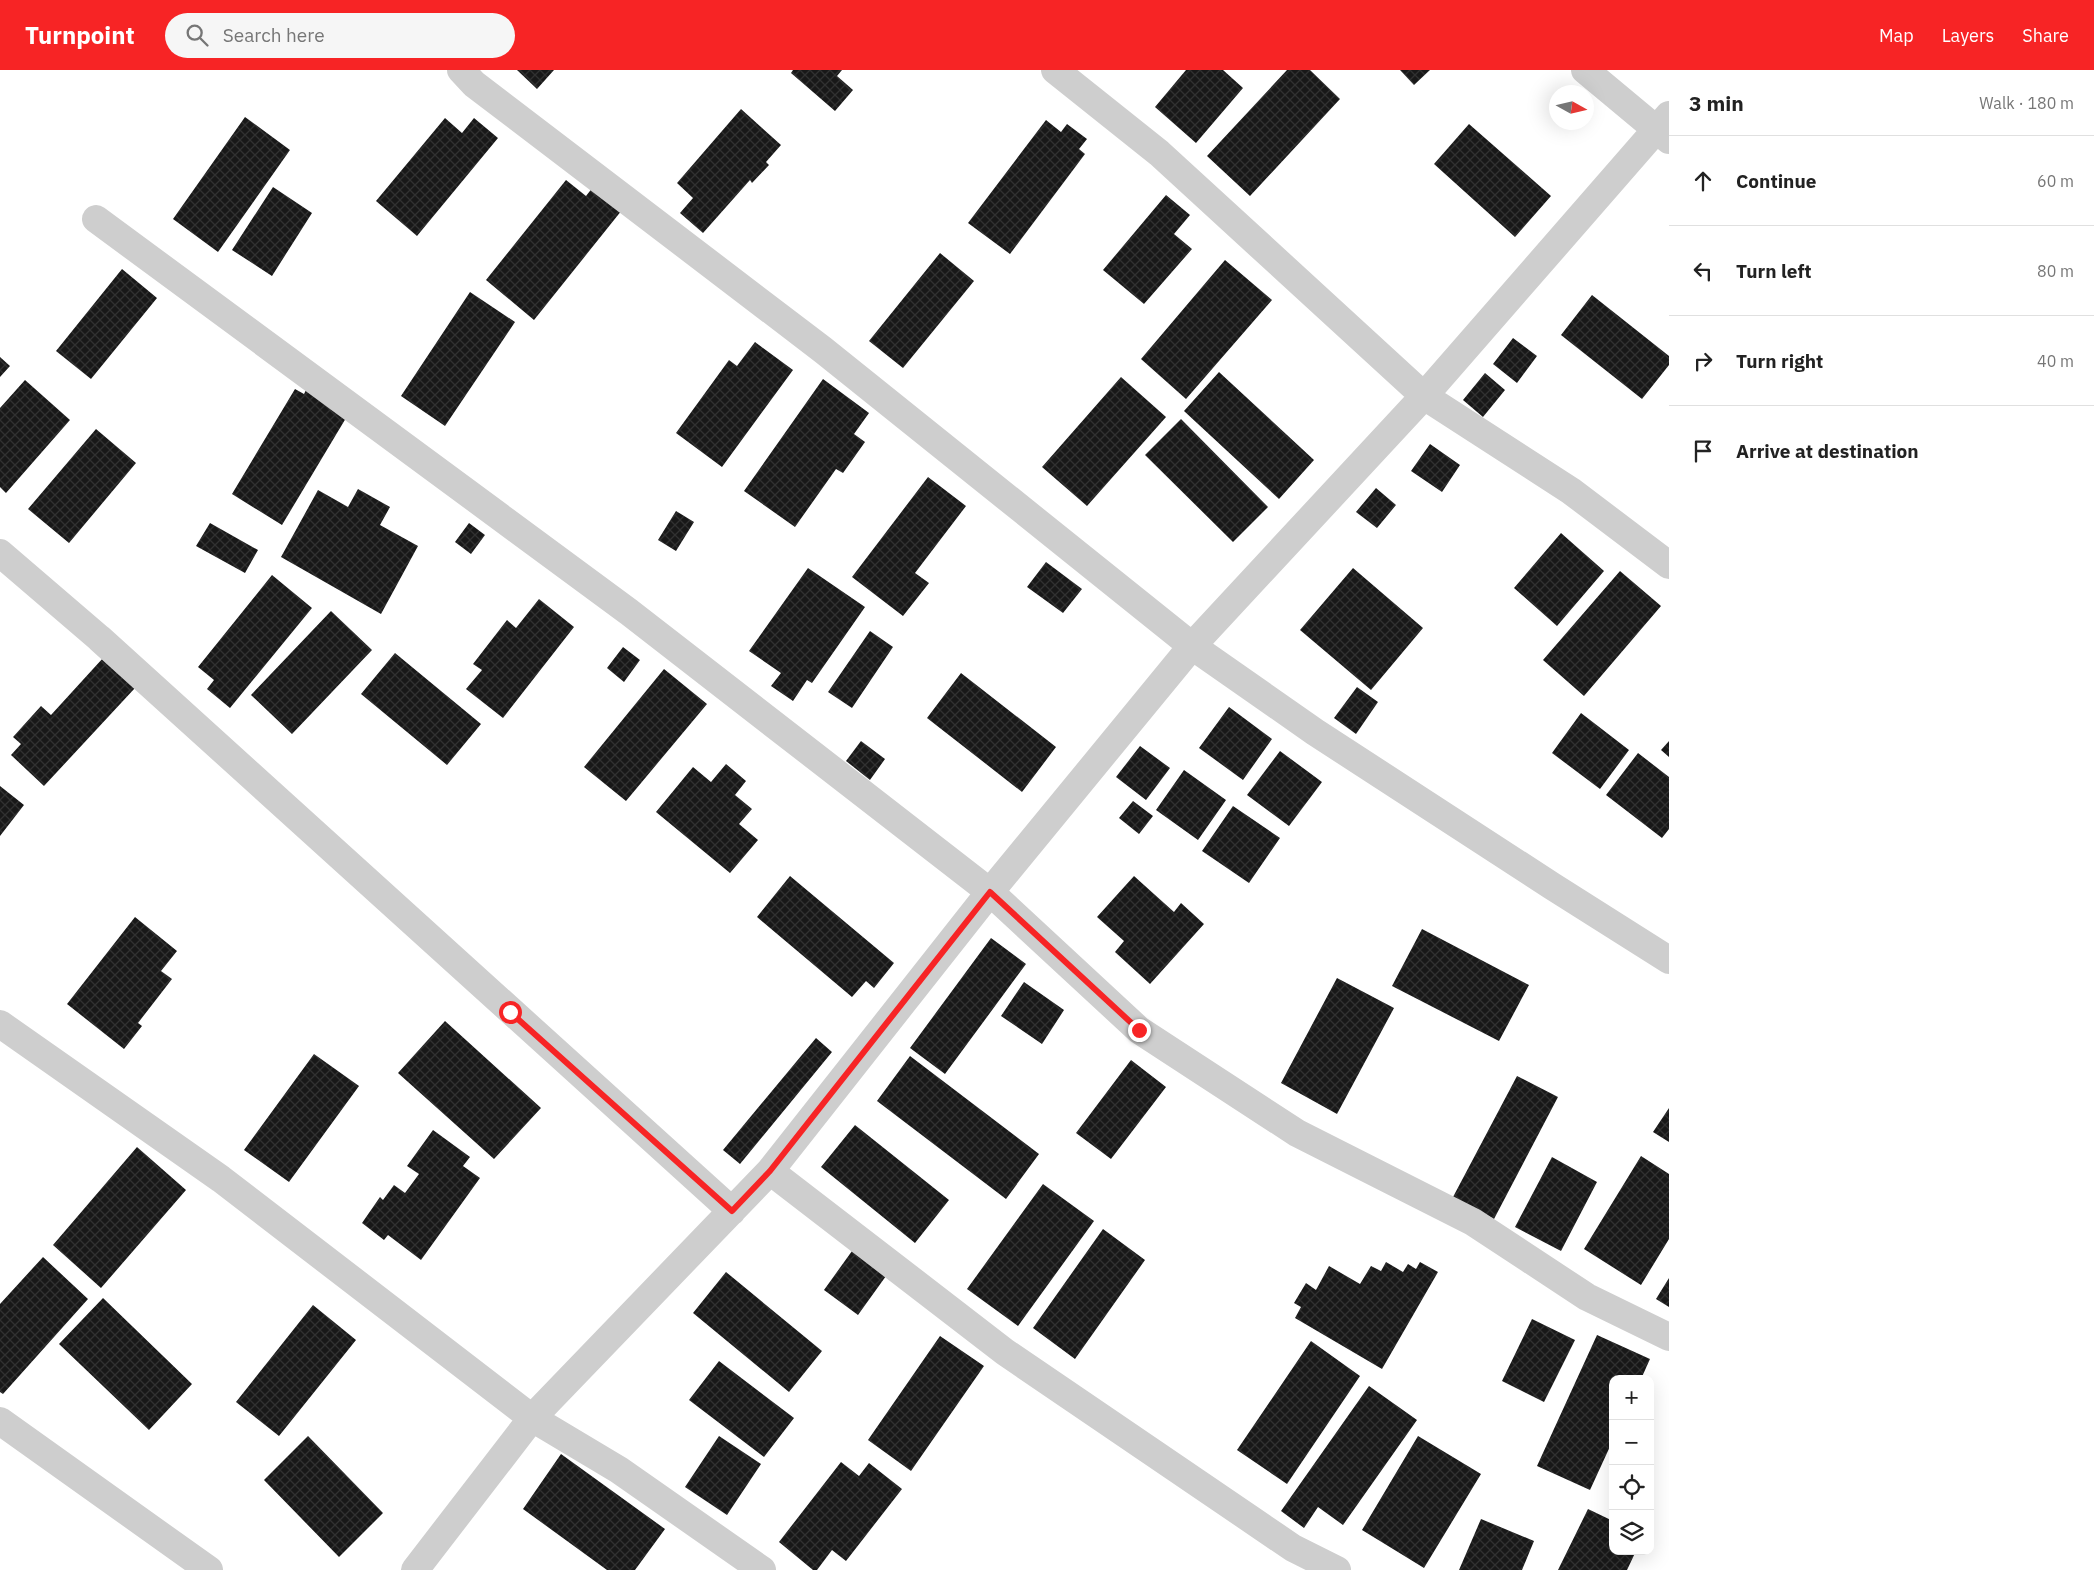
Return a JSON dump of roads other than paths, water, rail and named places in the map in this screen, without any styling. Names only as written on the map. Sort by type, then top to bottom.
[{"type":"street","points":[[461,70],[474,84],[823,350],[1192,646],[1315,732],[1669,960]]},
{"type":"street","points":[[1055,70],[1159,153],[1424,396],[1571,491],[1669,565]]},
{"type":"street","points":[[415,1570],[532,1418],[770,1171],[990,892],[1192,646],[1424,396],[1665,128],[1585,70]]},
{"type":"street","points":[[96,219],[629,612],[990,892],[1147,1036],[1297,1133],[1472,1222],[1588,1297],[1669,1337]]},
{"type":"street","points":[[0,553],[106,645],[732,1211]]},
{"type":"street","points":[[0,1024],[221,1180],[532,1418],[619,1470],[762,1570]]},
{"type":"street","points":[[770,1171],[1005,1352],[1293,1548],[1337,1570]]},
{"type":"street","points":[[0,1421],[208,1570]]}]
